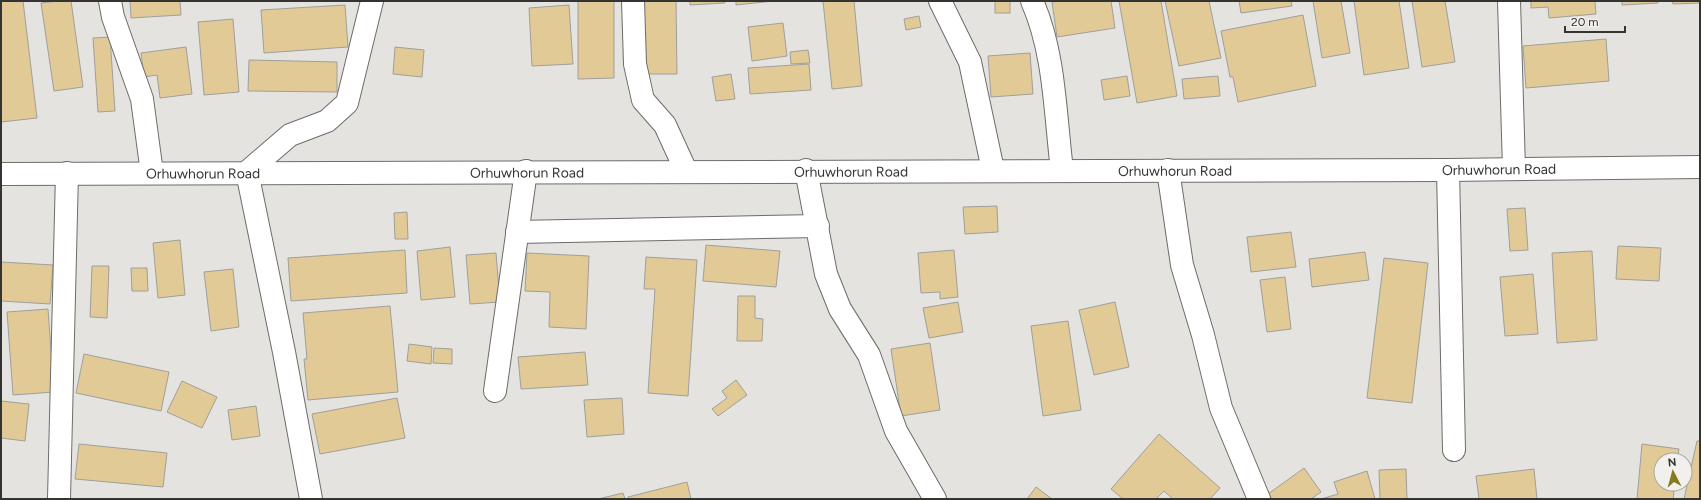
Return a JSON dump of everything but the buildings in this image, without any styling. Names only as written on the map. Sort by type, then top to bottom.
[{"type":"street","points":[[110,1],[113,17],[142,99],[152,172]]},
{"type":"street","points":[[311,499],[284,352],[247,172],[290,135],[327,121],[347,104],[372,1]]},
{"type":"street","points":[[633,1],[635,64],[643,100],[665,125],[686,171]]},
{"type":"street","points":[[940,1],[970,62],[993,170]]},
{"type":"street","points":[[1032,1],[1043,28],[1048,52],[1062,170]]},
{"type":"street","points":[[1508,1],[1514,169]]},
{"type":"street","name":"Orhuwhorun Road","points":[[1,174],[152,172],[806,170],[1448,170],[1700,167]]},
{"type":"street","points":[[806,170],[818,226],[826,274],[840,308],[869,355],[896,431],[935,499]]},
{"type":"street","points":[[1168,170],[1182,265],[1203,335],[1221,408],[1259,499]]},
{"type":"street","points":[[1448,170],[1454,450]]},
{"type":"street","points":[[495,391],[526,171]]},
{"type":"street","points":[[59,499],[66,173]]},
{"type":"street","points":[[517,232],[818,226]]}]
